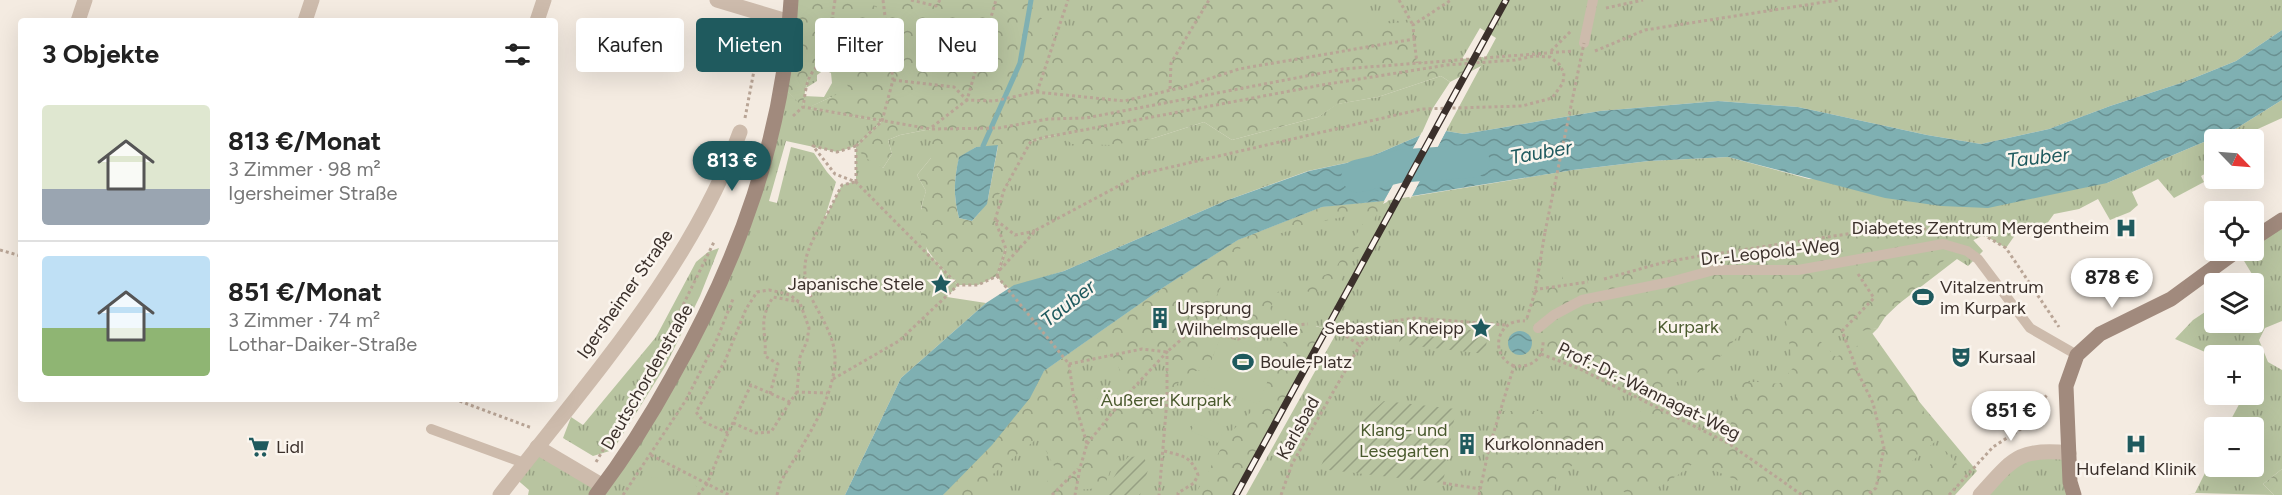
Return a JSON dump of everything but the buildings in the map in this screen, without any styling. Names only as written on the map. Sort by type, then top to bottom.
[{"type":"street","points":[[79,18],[85,0]]},
{"type":"street","points":[[306,18],[312,0]]},
{"type":"street","points":[[538,18],[544,0]]},
{"type":"street","points":[[717,0],[777,18]]},
{"type":"street","points":[[790,18],[791,0]]},
{"type":"street","name":"Deutschordenstraße","points":[[599,490],[635,442],[695,337],[725,275],[751,207],[769,148],[784,72]]},
{"type":"street","name":"Igersheimer Straße","points":[[500,495],[623,337],[678,258],[729,164],[740,132]]},
{"type":"street","points":[[2264,232],[2282,220]]},
{"type":"street","points":[[2074,495],[2070,482],[2066,386],[2077,355],[2100,334],[2171,299],[2223,261]]},
{"type":"street","points":[[537,447],[587,476],[599,490]]},
{"type":"street","points":[[1980,495],[2013,459],[2042,450],[2068,453]]},
{"type":"lane","points":[[1584,43],[1592,5]]},
{"type":"lane","name":"Dr.-Leopold-Weg","points":[[1538,328],[1554,315],[1582,300],[1670,282],[1714,270],[1798,270],[1943,244],[1967,251],[1984,266],[2030,328],[2077,355]]},
{"type":"lane","points":[[431,429],[524,463]]},
{"type":"path","points":[[835,0],[826,58],[813,69],[807,79],[803,107],[931,129],[999,128],[1048,119],[1086,118],[1343,69],[1550,52],[1598,51],[1645,30],[1838,0]]},
{"type":"path","points":[[883,0],[893,80],[882,121],[856,146],[837,152],[813,146],[835,174],[856,182],[958,285]]},
{"type":"path","points":[[911,0],[936,6],[940,0]]},
{"type":"path","points":[[931,129],[967,100],[996,0]]},
{"type":"path","points":[[1036,92],[1068,0]]},
{"type":"path","points":[[1170,90],[1171,63],[1209,0]]},
{"type":"path","points":[[1400,0],[1413,25],[1417,63]]},
{"type":"path","points":[[1413,25],[1450,0]]},
{"type":"path","points":[[1592,5],[1642,0]]},
{"type":"path","points":[[893,80],[954,87],[967,100],[994,101],[1036,92],[1124,101],[1239,69],[1414,39]]},
{"type":"path","points":[[1526,321],[1535,292],[1584,43]]},
{"type":"path","points":[[996,220],[1015,235],[1036,230],[1141,174],[1422,108],[1522,106],[1552,98],[1563,83],[1564,73],[1559,64],[1550,57],[1534,56],[1515,60],[1447,65],[1046,136],[1031,141],[1004,190],[996,220],[1006,249],[997,274]]},
{"type":"path","points":[[740,132],[753,72]]},
{"type":"path","points":[[856,146],[856,182]]},
{"type":"path","points":[[777,495],[780,483],[820,411],[832,379],[835,360],[829,329],[813,301],[805,271],[806,253],[842,185],[856,182]]},
{"type":"path","points":[[832,379],[899,341],[958,285],[978,285],[997,274],[1036,230]]},
{"type":"path","points":[[587,476],[656,360],[714,242]]},
{"type":"path","points":[[0,250],[18,255]]},
{"type":"path","points":[[1848,261],[1874,298],[1842,330],[1859,375],[1874,403],[1884,448],[1876,488],[1867,495]]},
{"type":"path","points":[[997,274],[1004,286],[1069,364],[1074,400],[1087,444]]},
{"type":"path","points":[[1535,292],[1539,289]]},
{"type":"path","points":[[728,433],[704,422],[696,412],[725,360],[746,309],[757,292],[768,290],[790,295],[800,303],[809,328],[800,357],[797,392],[771,432],[756,433],[734,423]]},
{"type":"path","points":[[770,394],[777,364],[765,356],[766,343],[762,326],[765,310],[773,297],[800,303]]},
{"type":"path","name":"Karlsbad","points":[[1281,495],[1292,464],[1360,345],[1386,322],[1416,318],[1506,326]]},
{"type":"path","points":[[1516,321],[1526,321],[1538,328],[1543,337],[1541,354],[1527,366],[1514,366],[1504,360],[1498,347],[1500,334],[1506,326],[1516,321]]},
{"type":"path","points":[[1076,495],[1087,444],[1125,397],[1167,351],[1193,328],[1239,339],[1276,327],[1308,324]]},
{"type":"path","points":[[1341,333],[1360,345]]},
{"type":"path","points":[[1069,364],[1142,349],[1167,351]]},
{"type":"path","points":[[1159,495],[1167,400],[1167,351]]},
{"type":"path","name":"Prof.-Dr.-Wannagat-Weg","points":[[1541,354],[1580,369],[1728,442],[1802,495]]},
{"type":"path","points":[[1479,495],[1489,448],[1514,366]]},
{"type":"path","points":[[698,495],[708,484],[728,433],[751,385],[790,402]]},
{"type":"path","points":[[1949,495],[1993,447],[2027,425],[2050,391]]},
{"type":"path","points":[[797,392],[827,393]]},
{"type":"path","points":[[462,402],[548,434]]},
{"type":"path","points":[[1164,451],[1183,456],[1193,462],[1198,475],[1194,483],[1186,486],[1178,495]]},
{"type":"path","points":[[651,455],[729,495]]},
{"type":"path","points":[[1052,495],[1080,468]]},
{"type":"path","points":[[1443,483],[1480,489]]},
{"type":"green space","points":[[791,0],[868,0],[885,15],[899,0],[1049,0],[1040,16],[1056,40],[1096,23],[1096,2],[1099,0],[1131,0],[1136,7],[1156,0],[1349,0],[1352,13],[1369,24],[1395,23],[1409,19],[1413,25],[1417,63],[1483,57],[1489,62],[1450,82],[1441,76],[1378,97],[1338,104],[1318,117],[1232,140],[1204,122],[1151,139],[1111,145],[1072,144],[1060,134],[1031,141],[1004,190],[987,204],[998,146],[976,147],[959,158],[955,188],[959,218],[972,221],[979,213],[995,220],[1006,249],[997,276],[978,285],[958,285],[930,253],[921,233],[920,221],[926,191],[917,175],[931,158],[931,129],[900,135],[888,140],[892,154],[883,168],[864,157],[856,146],[882,121],[807,108],[848,87],[844,72],[904,72],[904,18],[815,18],[815,68],[808,80],[803,107],[782,86],[783,72],[803,72],[803,18],[789,18]]},
{"type":"green space","points":[[834,0],[2282,0],[2282,30],[2236,61],[2184,82],[2049,129],[1981,144],[1927,135],[1798,107],[1718,101],[1600,111],[1464,134],[1446,131],[1496,38],[1480,28],[1462,59],[1156,123],[831,97],[808,108],[882,121],[856,146],[883,168],[892,154],[888,140],[900,135],[931,129],[931,158],[917,175],[926,191],[921,208],[927,252],[958,285],[947,297],[986,303],[901,378],[845,495],[528,495],[529,490],[514,477],[537,447],[603,485],[725,275],[782,86],[803,106],[804,96],[824,97],[832,83],[831,73],[829,72],[904,72],[904,18],[833,18]],"holes":[[[786,141],[837,152],[856,146],[856,181],[842,185],[824,220],[836,182],[814,153],[791,147],[777,203],[769,201]]]},
{"type":"green space","points":[[815,69],[815,72],[821,72],[817,75],[817,81],[806,88],[810,74]]},
{"type":"green space","points":[[1441,76],[1450,82],[1433,108],[1421,135],[1365,159],[1308,171],[1225,201],[1064,271],[1009,288],[1004,286],[997,276],[1006,249],[979,213],[1031,141],[1060,134],[1151,139],[1204,122],[1232,140],[1318,117],[1337,104],[1378,97]]},
{"type":"green space","name":"Kurpark","points":[[2282,100],[2282,118],[2258,129],[2235,129]]},
{"type":"green space","name":"Kurpark","points":[[2204,142],[2204,174],[2201,176],[2204,182],[2174,198],[2158,179],[2132,192],[2138,205],[2130,212],[2110,220],[2098,199],[2079,209],[2054,214],[2046,225],[2020,228],[2006,248],[1984,235],[1966,232],[1983,251],[1968,266],[1957,259],[1866,329],[1878,328],[1867,339],[1977,471],[1955,495],[1246,495],[1337,332],[1316,326],[1222,495],[943,495],[1044,371],[1164,287],[1238,240],[1322,207],[1384,201],[1573,170],[1649,161],[1728,157],[1809,179],[2107,183]]},
{"type":"green space","points":[[1384,201],[1337,287],[1313,293],[1292,287],[1333,272],[1371,211],[1305,225],[1241,247],[1207,315],[1231,310],[1283,290],[1270,307],[1276,327],[1238,339],[1221,335],[1208,370],[1188,374],[1179,382],[1167,400],[1166,352],[1136,385],[1140,395],[1166,419],[1114,456],[1104,484],[1095,488],[1077,490],[1075,495],[1045,495],[1043,489],[1055,468],[1039,437],[993,474],[984,495],[943,495],[1030,398],[1044,371],[1164,287],[1238,240],[1322,207]],"holes":[[[1112,355],[1123,376],[1125,397],[1096,433],[1093,405],[1104,388],[1085,374],[1070,376],[1069,364]]]},
{"type":"green space","points":[[2282,220],[2282,321],[2264,330],[2264,273],[2251,273],[2244,261],[2264,261],[2264,232]]},
{"type":"green space","points":[[1947,228],[1984,235],[1957,248],[1885,317],[1878,328],[1820,341],[1836,357],[1861,344],[1872,333],[1916,395],[1937,440],[1905,467],[1918,475],[1946,451],[1960,468],[1959,485],[1946,495],[1771,495],[1695,462],[1648,492],[1632,495],[1614,486],[1611,495],[1597,495],[1601,492],[1588,473],[1582,458],[1556,478],[1553,495],[1479,495],[1500,411],[1542,411],[1590,421],[1636,418],[1646,402],[1580,369],[1541,354],[1543,343],[1541,334],[1526,321],[1538,272],[1562,271],[1564,286],[1595,281],[1665,262],[1867,231]],"holes":[[[1786,321],[1793,368],[1779,384],[1739,382],[1727,442],[1646,402],[1675,383],[1712,366],[1738,336],[1763,331]]]},
{"type":"green space","points":[[719,248],[700,296],[666,365],[613,450],[593,456],[563,438],[571,417],[583,425],[656,337],[696,262],[708,252]]},
{"type":"green space","points":[[2204,313],[2204,333],[2262,333],[2259,340],[2261,345],[2204,345],[2204,352],[2175,339],[2193,320]]},
{"type":"green space","points":[[1402,322],[1488,332],[1485,354],[1399,344]]},
{"type":"green space","points":[[1308,324],[1326,329],[1236,495],[1195,495],[1229,434],[1259,404],[1277,355],[1292,325]]},
{"type":"green space","name":"Boule-Platz","points":[[1221,335],[1277,355],[1259,404],[1203,384]]},
{"type":"green space","points":[[2264,352],[2268,362],[2282,370],[2282,469],[2263,484],[2274,495],[2196,493],[2187,495],[2195,493],[2204,475],[2204,477],[2264,477],[2264,417],[2232,417],[2239,405],[2264,405]]},
{"type":"green space","name":"Klang- und Lesegarten","points":[[1384,401],[1456,409],[1443,483],[1320,469],[1327,451]]},
{"type":"green space","points":[[1199,415],[1225,427],[1218,443],[1191,431]]},
{"type":"green space","points":[[2068,453],[2074,495],[1980,495],[2013,459]]},
{"type":"green space","points":[[1144,456],[1148,470],[1140,495],[1104,495],[1128,457]]},
{"type":"green space","points":[[2282,469],[2282,495],[2274,495],[2263,484]]},
{"type":"green space","points":[[651,477],[689,480],[707,495],[638,495]]},
{"type":"water","points":[[2282,30],[2282,100],[2235,129],[2204,129],[2204,142],[2107,183],[1988,208],[1941,206],[1885,198],[1728,157],[1649,161],[1573,170],[1412,196],[1446,131],[1464,134],[1600,111],[1718,101],[1798,107],[1927,135],[1981,144],[2049,129],[2184,82],[2236,61]]},
{"type":"water","points":[[1421,135],[1384,201],[1322,207],[1238,240],[1164,287],[1044,371],[1030,398],[992,445],[943,495],[845,495],[901,378],[986,303],[1014,285],[1064,271],[1225,201],[1309,171],[1365,159]]},
{"type":"water","points":[[998,145],[987,204],[972,221],[959,218],[955,188],[959,157],[976,147]]},
{"type":"water","points":[[1520,331],[1528,335],[1532,343],[1528,351],[1520,355],[1512,351],[1508,343],[1512,335]]},
{"type":"pier","points":[[1447,129],[1410,199],[1409,195]]},
{"type":"pier","points":[[1422,132],[1423,136],[1387,202],[1383,204]]},
{"type":"waterway","points":[[983,146],[1020,63],[1031,0]]},
{"type":"waterway","name":"Tauber","points":[[1358,176],[1401,166],[1473,161]]},
{"type":"railway","points":[[1236,495],[1506,0]]},
{"type":"place","name":"Diabetes Zentrum Mergentheim","points":[[2126,228]]},
{"type":"place","name":"Japanische Stele","points":[[941,284]]},
{"type":"place","name":"Vitalzentrum im Kurpark","points":[[1923,297]]},
{"type":"place","name":"Ursprung Wilhelmsquelle","points":[[1160,318]]},
{"type":"place","name":"Sebastian Kneipp","points":[[1481,328]]},
{"type":"place","name":"Kursaal","points":[[1961,357]]},
{"type":"place","name":"Boule-Platz","points":[[1243,362]]},
{"type":"place","name":"Kurkolonnaden","points":[[1467,444]]},
{"type":"place","name":"Hufeland Klinik","points":[[2136,444]]},
{"type":"place","name":"Lidl","points":[[259,447]]},
{"type":"park label","name":"Äußerer Kurpark","points":[[1166,400]]}]
